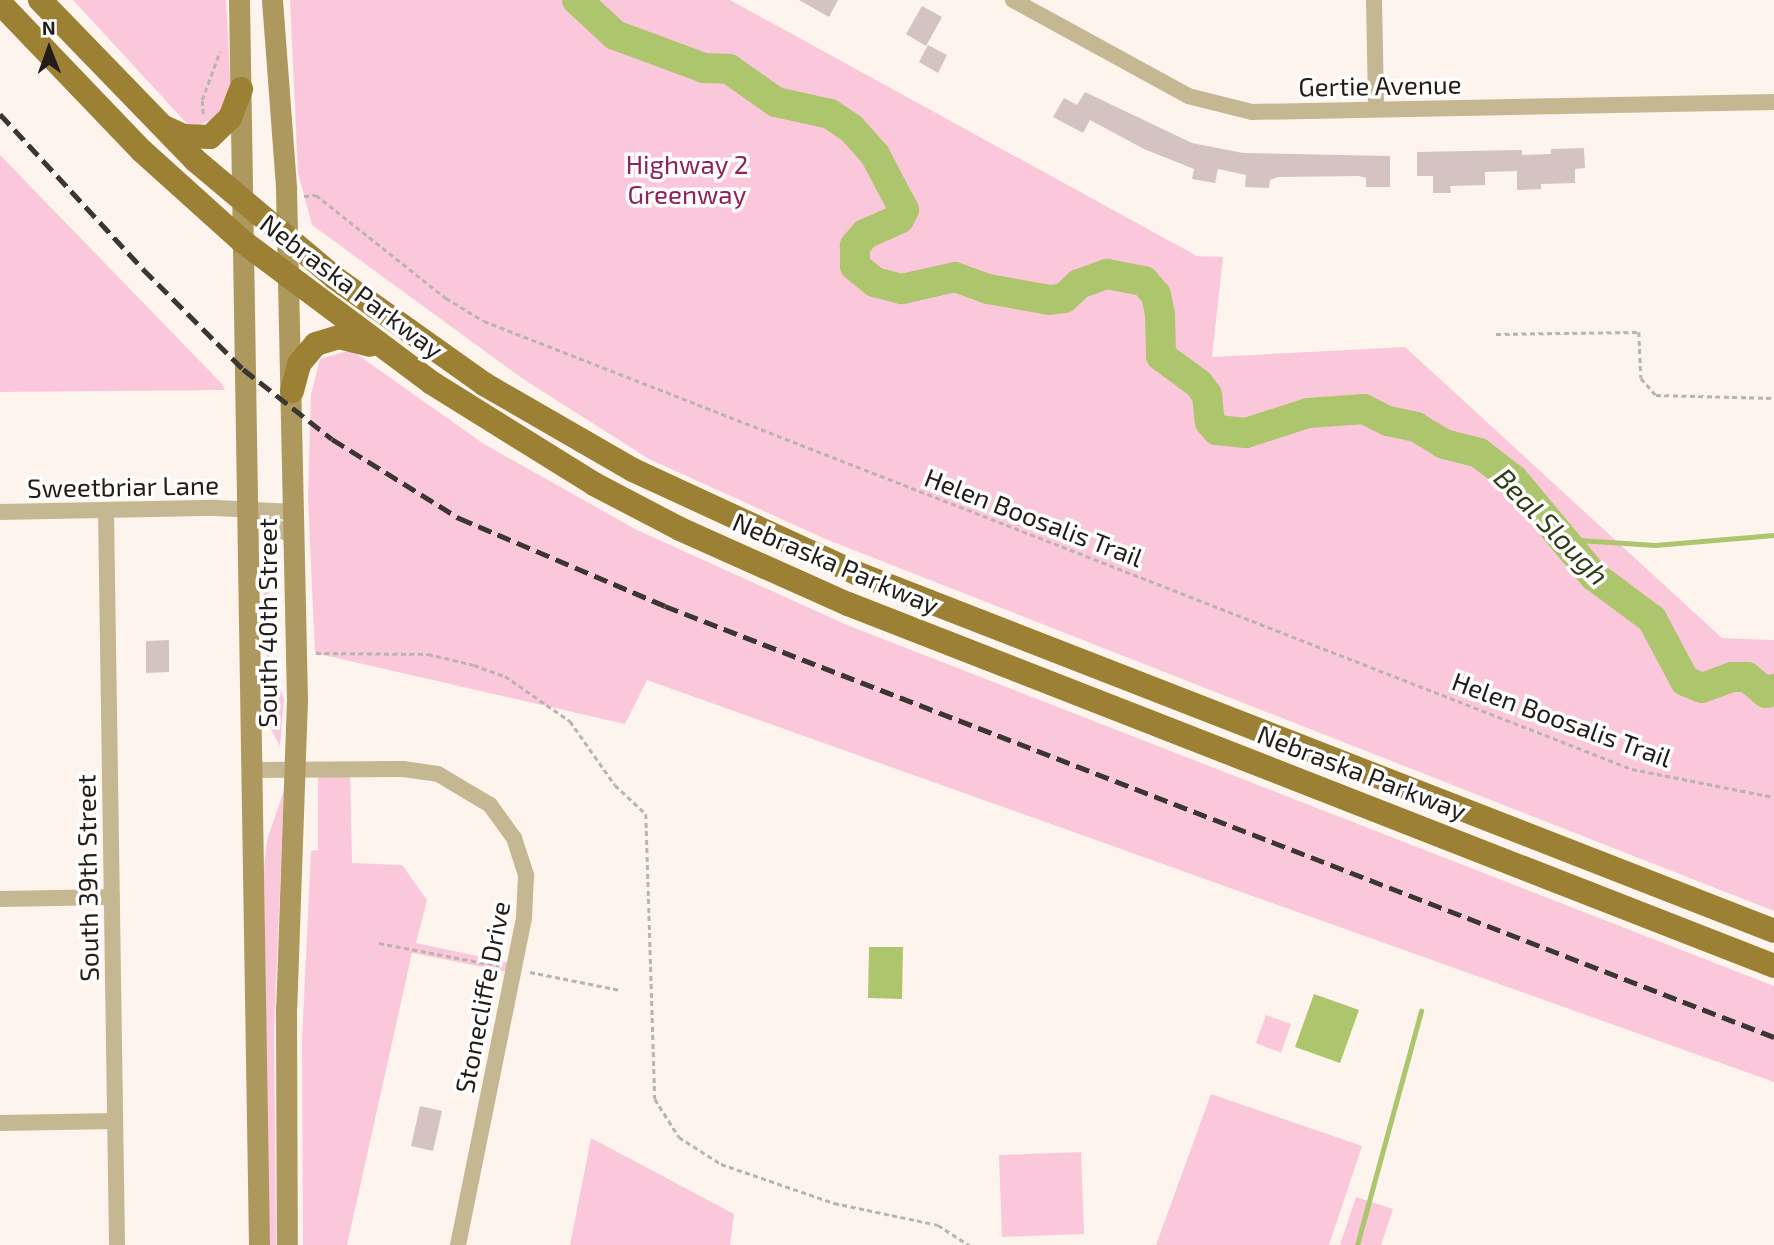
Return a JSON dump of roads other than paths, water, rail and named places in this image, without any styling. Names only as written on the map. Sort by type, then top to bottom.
[{"type":"main road","name":"Nebraska Parkway","points":[[40,0],[157,123],[288,239],[484,384],[633,470],[766,534],[1774,931]]},
{"type":"main road","name":"South 40th Street","points":[[239,0],[259,1245]]},
{"type":"main road","name":"South 40th Street","points":[[272,0],[288,239],[295,512],[296,769],[286,1007],[287,1245]]},
{"type":"main road","name":"Nebraska Parkway","points":[[0,3],[142,151],[242,241],[388,352],[509,434],[594,484],[680,529],[848,604],[1774,966]]},
{"type":"main road","points":[[157,123],[184,136],[210,137],[230,118],[240,89]]},
{"type":"main road","points":[[292,391],[303,356],[324,340],[348,338],[388,352]]},
{"type":"street","points":[[1374,0],[1376,109]]},
{"type":"street","name":"Gertie Avenue","points":[[1019,1],[1207,103],[1252,112],[1774,103]]},
{"type":"street","name":"Sweetbriar Lane","points":[[248,509],[295,538]]},
{"type":"street","name":"Sweetbriar Lane","points":[[0,512],[248,509],[295,512]]},
{"type":"street","name":"South 39th Street","points":[[106,511],[117,1245]]},
{"type":"street","name":"Stonecliffe Drive","points":[[251,770],[403,769],[438,774],[490,805],[522,857],[527,897],[524,918],[458,1245]]},
{"type":"street","points":[[0,899],[112,897]]},
{"type":"street","points":[[0,1123],[115,1121]]},
{"type":"waterway","name":"Beal Slough","points":[[577,0],[615,35],[704,68],[729,69],[776,102],[830,114],[851,128],[875,155],[904,210],[899,219],[865,234],[855,246],[855,266],[875,282],[902,289],[955,277],[988,289],[1050,300],[1064,298],[1079,284],[1107,274],[1144,281],[1156,295],[1160,314],[1161,356],[1199,384],[1207,395],[1210,422],[1217,430],[1246,433],[1308,413],[1364,409],[1388,421],[1416,427],[1444,444],[1479,453],[1514,480],[1594,576],[1652,619],[1685,681],[1702,688],[1733,677],[1747,677],[1766,693],[1774,689]]},
{"type":"waterway","points":[[1564,539],[1655,545],[1774,535]]},
{"type":"waterway","points":[[1357,1245],[1421,1011]]},
{"type":"railway","points":[[0,114],[143,269],[243,369],[332,439],[459,518],[665,606],[1774,1037]]},
{"type":"park label","name":"Highway 2 Greenway","points":[[687,179]]}]
